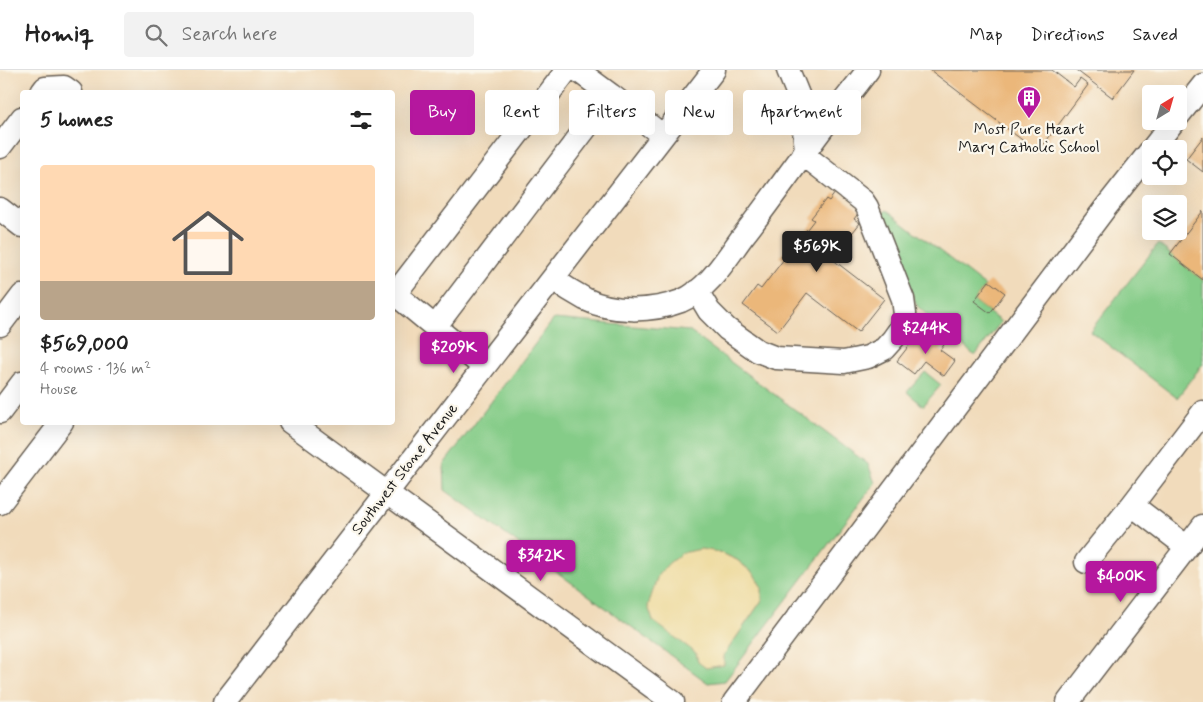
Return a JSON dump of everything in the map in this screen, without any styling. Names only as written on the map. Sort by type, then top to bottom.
[{"type":"street","points":[[484,367],[395,294],[567,70]]},
{"type":"street","points":[[577,70],[603,90]]},
{"type":"street","name":"Southwest Stone Avenue","points":[[225,702],[714,70]]},
{"type":"street","points":[[697,291],[709,311],[728,329],[758,351],[776,358],[844,362],[868,357],[884,349],[903,325],[905,314],[903,299],[867,207],[863,201],[805,152],[801,102],[788,70]]},
{"type":"street","points":[[553,279],[586,300],[620,309],[638,310],[659,307],[680,301],[697,291],[716,273],[868,70]]},
{"type":"street","points":[[1188,104],[1203,85]]},
{"type":"street","points":[[44,90],[45,88],[64,87],[68,90]]},
{"type":"street","points":[[0,147],[20,127]]},
{"type":"street","points":[[655,130],[663,136]]},
{"type":"street","points":[[1159,140],[1167,130]]},
{"type":"street","points":[[434,327],[581,135]]},
{"type":"street","points":[[734,702],[1142,162]]},
{"type":"street","points":[[0,210],[20,225]]},
{"type":"street","points":[[0,325],[20,299]]},
{"type":"street","points":[[0,412],[20,386]]},
{"type":"street","points":[[1086,562],[1203,412]]},
{"type":"street","points":[[0,503],[60,425]]},
{"type":"street","points":[[294,425],[386,492],[650,695],[673,702]]},
{"type":"street","points":[[1132,505],[1187,547]]},
{"type":"street","points":[[1068,702],[1203,526]]},
{"type":"green space","points":[[887,210],[985,286],[974,301],[1001,322],[975,356],[917,306],[880,215]]},
{"type":"green space","points":[[1158,244],[1203,280],[1203,364],[1177,398],[1090,331]]},
{"type":"green space","points":[[554,319],[689,331],[868,464],[875,483],[725,681],[708,683],[445,490],[444,464]],"holes":[[[719,552],[737,560],[754,574],[762,600],[724,655],[698,662],[697,653]]]},
{"type":"green space","points":[[925,372],[941,385],[923,406],[907,392]]},
{"type":"sand","points":[[701,549],[719,552],[737,560],[754,574],[762,588],[762,600],[724,655],[724,665],[706,668],[698,662],[696,653],[653,621],[648,606],[658,575],[669,563],[682,553]]},
{"type":"building","name":"Most Pure Heart Mary Catholic School","points":[[930,70],[1052,70],[1074,87],[1080,79],[1088,85],[1038,152]]},
{"type":"building","points":[[1076,70],[1134,70],[1113,98]]},
{"type":"building","points":[[1203,137],[1203,172],[1187,160]]},
{"type":"building","points":[[835,193],[860,211],[854,219],[860,223],[832,259],[884,299],[858,332],[807,293],[778,331],[743,305],[757,286],[761,289],[784,259],[780,257],[791,244],[794,246],[814,220],[811,218],[826,199],[829,201]]},
{"type":"building","points":[[1203,211],[1203,280],[1170,254],[1181,240],[1187,240],[1187,232]]},
{"type":"building","points":[[989,281],[1005,293],[990,313],[974,301]]},
{"type":"building","points":[[922,329],[944,345],[940,350],[955,361],[944,376],[924,361],[914,374],[897,361]]},
{"type":"place","name":"Most Pure Heart Mary Catholic School","points":[[1029,119]]}]
